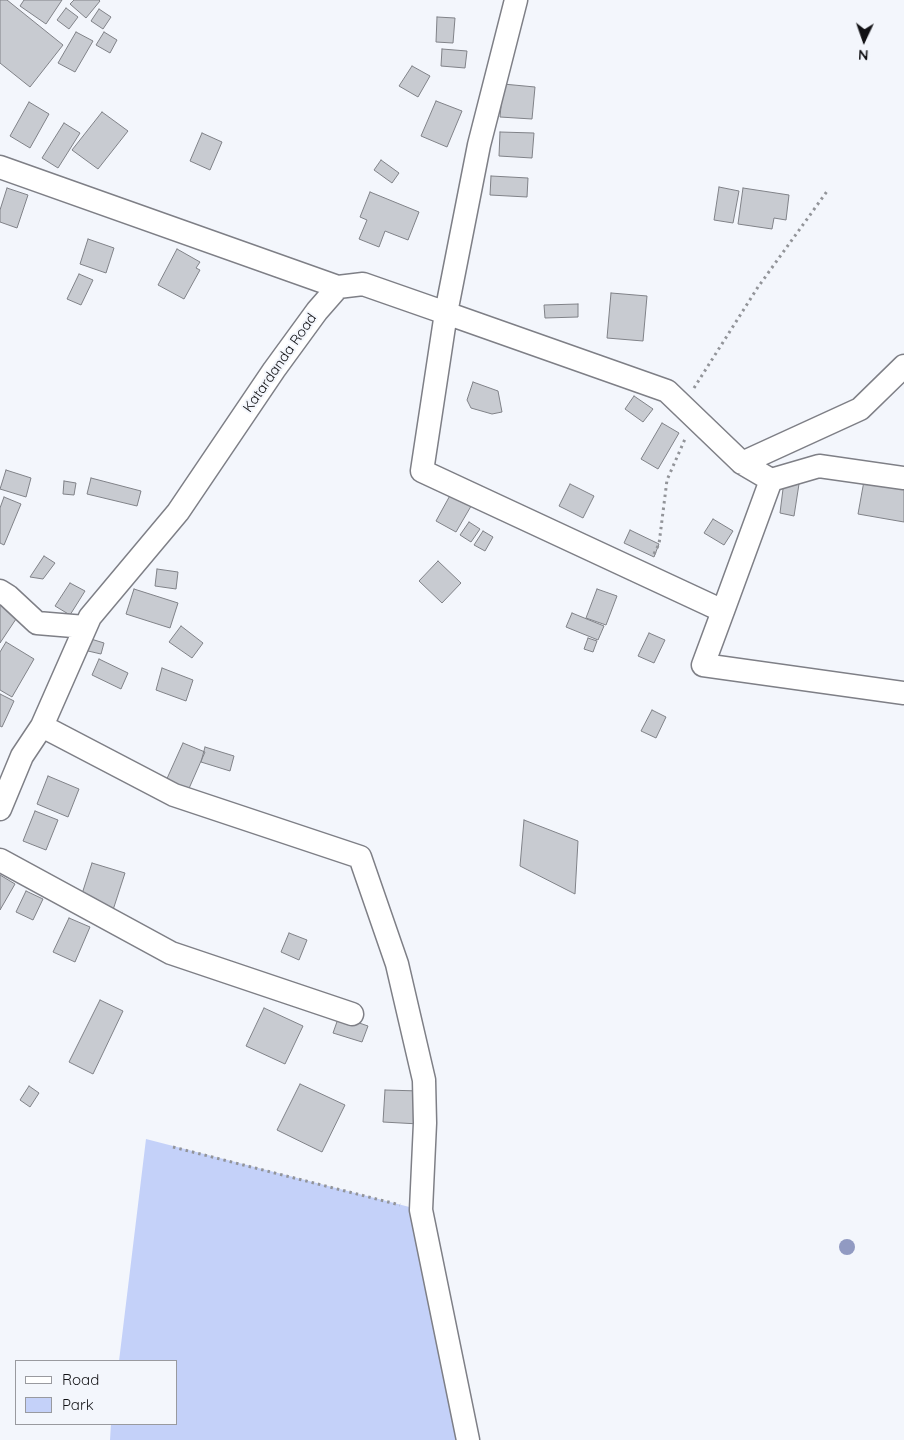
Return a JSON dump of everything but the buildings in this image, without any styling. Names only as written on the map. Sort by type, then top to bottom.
[{"type":"street","points":[[516,0],[479,145],[446,313],[422,471],[723,611]]},
{"type":"street","points":[[0,167],[338,287],[363,284],[667,391],[742,464],[771,480],[819,466],[904,478]]},
{"type":"street","name":"Katardanda Road","points":[[0,809],[22,756],[42,726],[90,617],[178,512],[274,370],[317,311],[338,287]]},
{"type":"street","points":[[742,464],[860,409],[904,366]]},
{"type":"street","points":[[771,480],[703,665],[904,693]]},
{"type":"street","points":[[0,591],[37,623],[85,626]]},
{"type":"street","points":[[42,726],[174,795],[360,857],[397,964],[424,1080],[425,1122],[421,1210],[468,1440]]},
{"type":"street","points":[[0,860],[171,953],[352,1014]]},
{"type":"path","points":[[643,574],[659,544],[666,480],[689,412],[758,287],[828,190]]},
{"type":"path","points":[[173,1147],[421,1210]]},
{"type":"green space","points":[[146,1139],[421,1210],[468,1440],[110,1440],[111,1425],[178,1425],[178,1360],[119,1360]]}]
